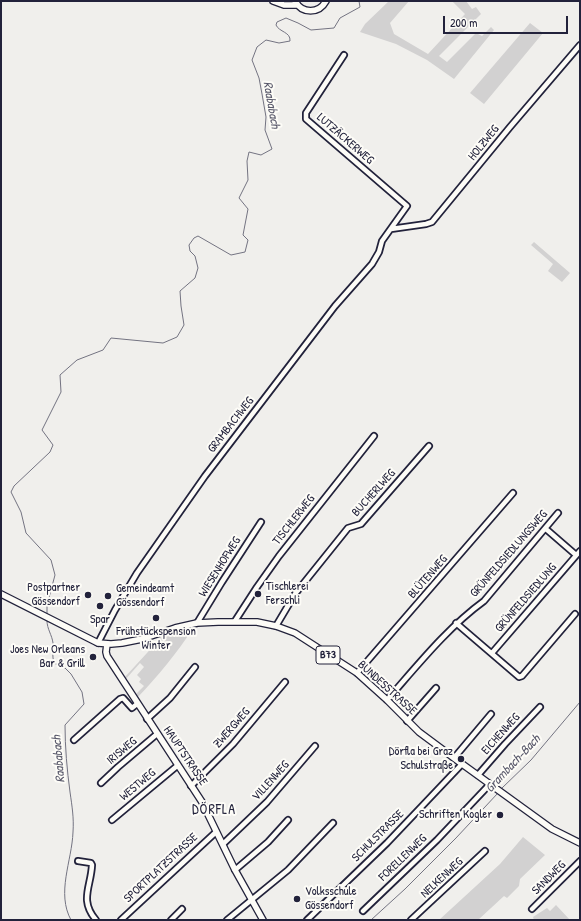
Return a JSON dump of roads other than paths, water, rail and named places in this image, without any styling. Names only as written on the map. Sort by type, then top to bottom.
[{"type":"main road","points":[[273,1],[284,5],[296,3],[301,8],[310,11],[320,8],[326,1]]},
{"type":"main road","name":"BUNDESSTRASSE","points":[[1,594],[98,643],[122,643],[142,639],[175,628],[197,623],[236,621],[257,622],[276,626],[295,633],[357,673],[419,732],[462,764],[552,829],[580,843]]},
{"type":"main road","name":"HAUPTSTRASSE","points":[[107,644],[107,656],[177,766],[202,802],[235,870],[262,920]]},
{"type":"street","name":"HOLZWEG","points":[[391,229],[432,222],[580,44]]},
{"type":"street","name":"LUTZÄCKERWEG","points":[[344,55],[306,113],[306,119],[407,206],[391,229]]},
{"type":"street","name":"GRAMBACHWEG","points":[[98,643],[115,610],[137,573],[200,483],[335,306],[372,264],[379,252],[382,241],[391,229]]},
{"type":"street","name":"TISCHLERWEG","points":[[236,621],[257,587],[279,556],[374,436]]},
{"type":"street","name":"BUCHERLWEG","points":[[276,626],[295,594],[348,528],[361,524],[429,446]]},
{"type":"street","name":"BLÜTENWEG","points":[[357,673],[513,493]]},
{"type":"street","name":"GRÜNFELDSIEDLUNGSWEG","points":[[387,700],[456,623],[484,601],[558,513]]},
{"type":"street","name":"WIESENHOFWEG","points":[[197,623],[261,522]]},
{"type":"street","points":[[546,529],[576,555]]},
{"type":"street","name":"GRÜNFELDSIEDLUNG","points":[[492,653],[580,551]]},
{"type":"street","points":[[456,623],[519,677],[522,676],[575,614]]},
{"type":"street","points":[[147,719],[170,698],[195,667]]},
{"type":"street","name":"ZWERGWEG","points":[[191,786],[233,744],[285,682]]},
{"type":"street","points":[[407,720],[436,688]]},
{"type":"street","points":[[74,740],[120,699],[123,698],[132,708],[137,704]]},
{"type":"street","name":"EICHENWEG","points":[[478,775],[540,707]]},
{"type":"street","points":[[454,758],[491,714]]},
{"type":"street","name":"IRISWEG","points":[[101,783],[157,734]]},
{"type":"street","name":"VILLENWEG","points":[[223,844],[267,802],[315,746]]},
{"type":"street","name":"SCHULSTRASSE","points":[[307,920],[387,843],[462,764]]},
{"type":"street","name":"WESTWEG","points":[[112,820],[177,766]]},
{"type":"street","name":"FORELLENWEG","points":[[363,911],[437,840],[490,784]]},
{"type":"street","points":[[235,870],[268,842],[288,820]]},
{"type":"street","points":[[227,920],[288,870],[333,823]]},
{"type":"street","name":"SPORTPLATZSTRASSE","points":[[121,920],[216,832]]},
{"type":"street","name":"NELKENWEG","points":[[411,920],[485,851]]},
{"type":"street","points":[[78,861],[90,863],[92,865],[86,899],[89,911],[96,920]]},
{"type":"street","name":"SANDWEG","points":[[532,909],[580,861]]},
{"type":"street","points":[[171,920],[182,909]]},
{"type":"waterway","name":"Raababach","points":[[47,613],[47,605],[55,575],[51,560],[26,533],[21,512],[11,492],[14,486],[50,452],[53,445],[42,430],[61,392],[60,375],[77,360],[103,350],[111,338],[163,343],[177,337],[184,325],[180,291],[195,278],[198,268],[195,256],[190,251],[189,245],[194,238],[198,236],[231,255],[245,252],[248,240],[243,235],[248,209],[239,198],[248,180],[247,161],[249,152],[261,155],[272,149],[265,130],[266,117],[259,78],[252,60],[257,47],[266,40],[279,43],[290,41],[289,36],[276,25],[277,22],[286,18],[311,30],[334,28],[340,18],[360,7],[359,1]]},
{"type":"waterway","name":"Raababach","points":[[47,621],[52,637],[54,663],[65,668],[71,674],[82,692],[84,704],[65,725],[66,758],[73,812],[72,843],[66,877],[65,899],[71,920]]},
{"type":"waterway","name":"Grambach-Bach","points":[[501,789],[531,760],[580,702]]},
{"type":"waterway","name":"Grambach-Bach","points":[[371,920],[405,889],[498,793]]},
{"type":"place","name":"Tischlerei Ferschli","points":[[258,594]]},
{"type":"place","name":"Postpartner Gössendorf","points":[[88,595]]},
{"type":"place","name":"Gemeindeamt Gössendorf","points":[[108,596]]},
{"type":"place","name":"Spar","points":[[100,606]]},
{"type":"place","name":"Frühstückspension Winter","points":[[156,618]]},
{"type":"place","name":"Joes New Orleans Bar & Grill","points":[[93,657]]},
{"type":"place","name":"Dörfla bei Graz Schulstraße","points":[[461,759]]},
{"type":"place","name":"Schriften Kogler","points":[[500,815]]},
{"type":"place","name":"Volksschule Gössendorf","points":[[297,899]]},
{"type":"district","name":"DÖRFLA","points":[[214,810]]}]
